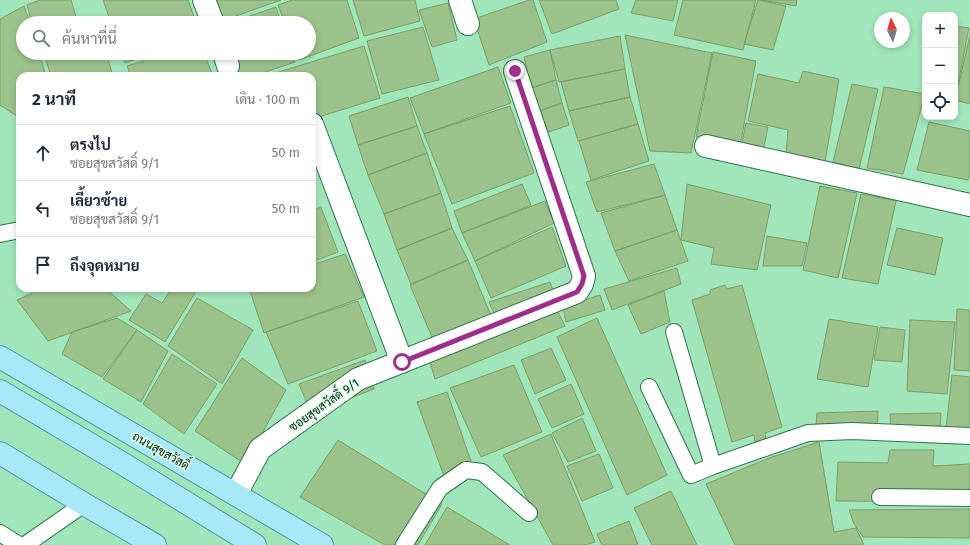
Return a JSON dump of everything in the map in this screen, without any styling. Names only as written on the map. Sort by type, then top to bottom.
[{"type":"main road","name":"ถนนสุขสวัสดิ์","points":[[0,357],[322,545]]},
{"type":"main road","points":[[0,391],[120,462],[255,545]]},
{"type":"main road","points":[[0,453],[155,545]]},
{"type":"street","points":[[204,0],[210,16]]},
{"type":"street","points":[[460,0],[468,24]]},
{"type":"street","name":"ซอยสุขสวัสดิ์ 9/1","points":[[236,494],[260,449],[358,379],[577,292],[582,284],[584,276],[515,71]]},
{"type":"street","points":[[316,135],[402,362]]},
{"type":"street","points":[[706,146],[970,205]]},
{"type":"lane","points":[[0,234],[16,231]]},
{"type":"lane","points":[[674,332],[714,466]]},
{"type":"lane","points":[[649,388],[691,475],[808,433],[852,431],[970,436]]},
{"type":"lane","points":[[404,545],[440,488],[466,470],[482,472],[529,513]]},
{"type":"lane","points":[[880,496],[970,498]]},
{"type":"lane","points":[[25,545],[84,504]]},
{"type":"lane","points":[[0,534],[19,545]]},
{"type":"building","points":[[40,0],[71,0],[76,16],[30,16],[27,5]]},
{"type":"building","points":[[103,0],[188,0],[194,16],[109,16]]},
{"type":"building","points":[[211,0],[281,0],[236,16],[217,16]]},
{"type":"building","points":[[292,0],[347,0],[359,38],[316,54],[316,16],[282,16],[278,5]]},
{"type":"building","points":[[353,0],[415,0],[420,21],[364,36]]},
{"type":"building","points":[[529,0],[533,0],[547,42],[489,65],[474,19]]},
{"type":"building","points":[[539,0],[616,0],[619,9],[552,34]]},
{"type":"building","points":[[636,0],[678,0],[673,21],[631,13]]},
{"type":"building","points":[[683,0],[756,0],[743,50],[674,35]]},
{"type":"building","points":[[758,0],[786,6],[773,50],[744,44]]},
{"type":"building","points":[[762,0],[797,0],[796,6]]},
{"type":"building","points":[[448,3],[457,40],[432,47],[419,10]]},
{"type":"building","points":[[24,6],[28,16],[16,16],[16,60],[41,60],[45,72],[16,72],[16,115],[0,105],[0,19]]},
{"type":"building","points":[[276,7],[279,16],[250,16]]},
{"type":"building","points":[[958,26],[969,28],[958,84]]},
{"type":"building","points":[[423,27],[439,80],[382,94],[367,41]]},
{"type":"building","points":[[625,35],[712,53],[691,153],[650,151]]},
{"type":"building","points":[[970,35],[970,104],[958,101],[958,87]]},
{"type":"building","points":[[620,36],[625,69],[559,82],[550,50]]},
{"type":"building","points":[[364,46],[380,98],[316,118],[316,72],[278,72]]},
{"type":"building","points":[[550,50],[556,80],[531,88],[524,57]]},
{"type":"building","points":[[713,52],[756,61],[740,146],[696,137]]},
{"type":"building","points":[[46,60],[108,60],[112,72],[50,72]]},
{"type":"building","points":[[124,60],[134,60],[125,63]]},
{"type":"building","points":[[146,60],[207,60],[211,72],[129,72],[127,66]]},
{"type":"building","points":[[219,60],[294,60],[295,62],[266,72],[223,72]]},
{"type":"building","points":[[498,67],[511,103],[424,134],[410,98]]},
{"type":"building","points":[[625,69],[630,97],[569,111],[561,82]]},
{"type":"building","points":[[803,71],[839,79],[825,162],[786,154],[788,130],[748,121],[758,74],[799,83]]},
{"type":"building","points":[[556,80],[562,103],[539,111],[531,88]]},
{"type":"building","points":[[852,84],[878,89],[859,169],[833,162]]},
{"type":"building","points":[[884,87],[922,93],[922,105],[903,174],[867,168]]},
{"type":"building","points":[[408,97],[417,126],[358,145],[349,116]]},
{"type":"building","points":[[630,97],[638,124],[578,141],[569,111]]},
{"type":"building","points":[[562,103],[569,125],[549,132],[539,111]]},
{"type":"building","points":[[510,106],[534,173],[452,204],[424,134]]},
{"type":"building","points":[[929,122],[970,131],[970,171],[968,180],[917,170]]},
{"type":"building","points":[[746,123],[768,127],[763,151],[741,147]]},
{"type":"building","points":[[638,124],[649,161],[591,180],[579,141]]},
{"type":"building","points":[[417,126],[427,153],[368,175],[358,145]]},
{"type":"building","points":[[427,153],[441,193],[384,214],[368,175]]},
{"type":"building","points":[[654,164],[665,195],[597,212],[586,182]]},
{"type":"building","points":[[522,184],[531,205],[462,233],[454,211]]},
{"type":"building","points":[[687,184],[771,205],[757,270],[711,264],[714,248],[681,240]]},
{"type":"building","points":[[820,186],[857,193],[838,278],[803,270]]},
{"type":"building","points":[[441,193],[452,228],[397,250],[384,214]]},
{"type":"building","points":[[861,194],[896,201],[878,284],[842,278]]},
{"type":"building","points":[[665,195],[677,230],[615,251],[601,213]]},
{"type":"building","points":[[545,201],[554,223],[475,261],[462,233]]},
{"type":"building","points":[[321,207],[338,252],[316,260],[316,209]]},
{"type":"building","points":[[552,227],[566,266],[491,298],[475,261]]},
{"type":"building","points":[[452,228],[468,260],[411,284],[397,250]]},
{"type":"building","points":[[897,228],[943,238],[935,275],[887,265]]},
{"type":"building","points":[[677,230],[688,261],[629,281],[615,251]]},
{"type":"building","points":[[767,236],[807,243],[802,266],[763,266]]},
{"type":"building","points":[[345,254],[364,297],[264,333],[250,292],[316,292],[316,264]]},
{"type":"building","points":[[468,260],[492,318],[434,342],[410,285]]},
{"type":"building","points":[[677,268],[681,284],[612,310],[604,289]]},
{"type":"building","points":[[550,282],[557,301],[499,323],[489,302]]},
{"type":"building","points":[[725,285],[727,289],[742,285],[782,427],[765,433],[766,438],[755,442],[754,435],[732,442],[692,300],[710,294],[710,290]]},
{"type":"building","points":[[664,291],[670,322],[641,334],[628,305]]},
{"type":"building","points":[[34,292],[110,292],[131,311],[48,341],[17,300]]},
{"type":"building","points":[[169,292],[196,292],[165,342],[129,320],[146,294],[162,303]]},
{"type":"building","points":[[600,295],[605,310],[566,322],[563,307]]},
{"type":"building","points":[[197,298],[253,330],[222,384],[168,346]]},
{"type":"building","points":[[358,301],[377,351],[288,384],[266,332]]},
{"type":"building","points":[[957,309],[970,310],[970,371],[954,370]]},
{"type":"building","points":[[557,310],[565,326],[435,379],[430,362]]},
{"type":"building","points":[[117,318],[137,330],[102,377],[62,354],[72,332]]},
{"type":"building","points":[[597,318],[667,475],[627,495],[557,337]]},
{"type":"building","points":[[829,319],[878,327],[868,387],[817,379]]},
{"type":"building","points":[[910,320],[955,322],[947,394],[907,391]]},
{"type":"building","points":[[880,327],[905,330],[902,362],[874,360]]},
{"type":"building","points":[[137,330],[168,351],[141,402],[103,379]]},
{"type":"building","points":[[551,348],[566,380],[535,394],[521,360]]},
{"type":"building","points":[[172,354],[217,384],[184,434],[143,404]]},
{"type":"building","points":[[242,358],[286,390],[245,464],[195,431]]},
{"type":"building","points":[[365,360],[374,389],[311,413],[299,384]]},
{"type":"building","points":[[514,365],[542,432],[481,457],[450,388]]},
{"type":"building","points":[[952,375],[970,377],[970,430],[946,429]]},
{"type":"building","points":[[571,384],[584,414],[552,428],[538,399]]},
{"type":"building","points":[[447,392],[474,470],[444,476],[417,402]]},
{"type":"building","points":[[878,411],[877,437],[815,437],[817,413]]},
{"type":"building","points":[[941,413],[940,435],[891,435],[890,414]]},
{"type":"building","points":[[582,418],[596,451],[568,462],[552,433]]},
{"type":"building","points":[[551,434],[595,542],[585,545],[553,545],[503,455]]},
{"type":"building","points":[[338,440],[442,504],[418,545],[385,545],[300,497]]},
{"type":"building","points":[[819,442],[834,532],[856,528],[864,545],[735,545],[706,484],[769,458]]},
{"type":"building","points":[[890,450],[934,450],[933,466],[970,464],[970,502],[836,501],[838,462],[888,463]]},
{"type":"building","points":[[599,454],[613,488],[582,501],[567,466]]},
{"type":"building","points":[[671,491],[697,545],[652,545],[634,508]]},
{"type":"building","points":[[447,507],[510,545],[425,545]]},
{"type":"building","points":[[970,509],[970,538],[863,537],[854,524],[849,510]]},
{"type":"building","points":[[629,521],[638,545],[602,545],[597,534]]},
{"type":"route","points":[[402,362],[577,292],[582,284],[584,276],[515,71]]}]
